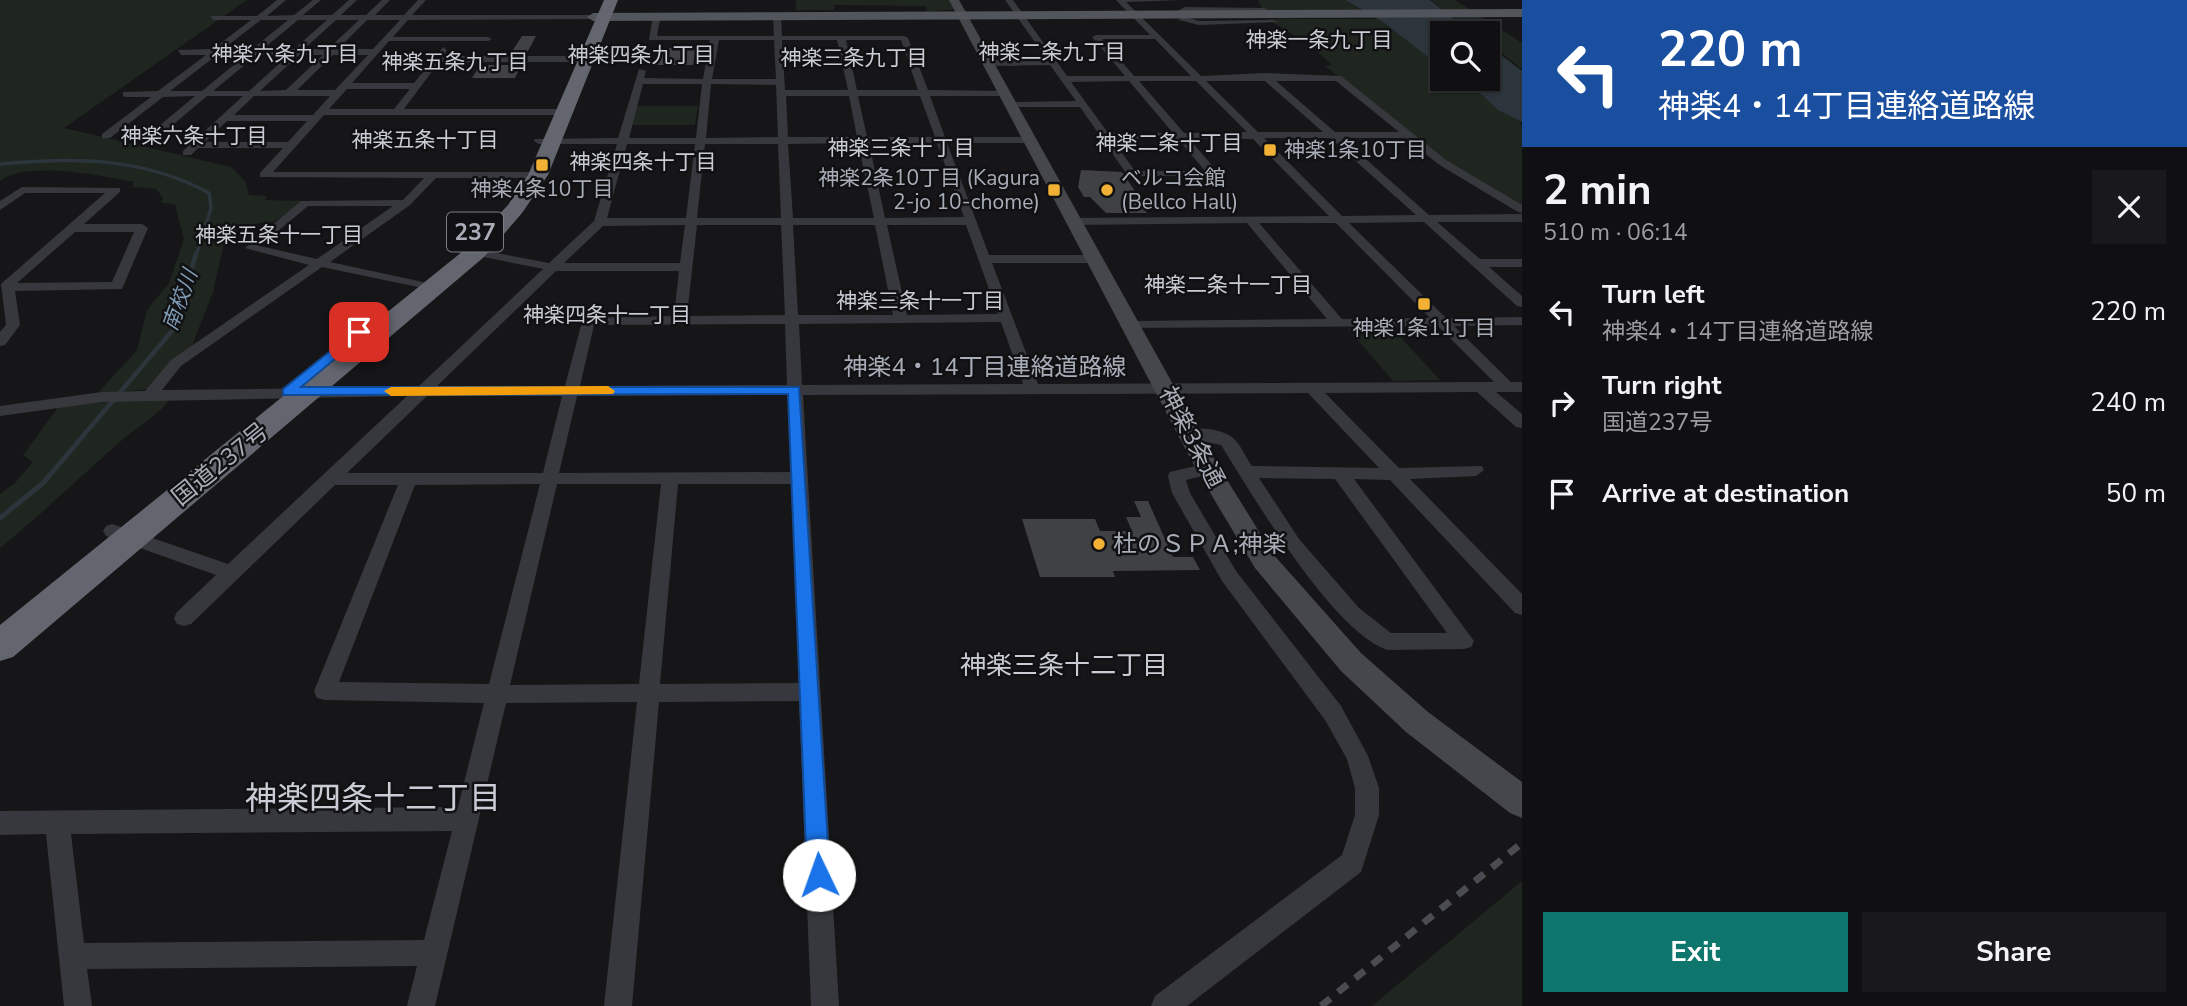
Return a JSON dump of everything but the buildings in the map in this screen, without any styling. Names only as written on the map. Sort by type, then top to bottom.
[{"type":"highway","name":"国道237号","points":[[0,621],[121,534],[298,392],[515,209],[603,10]]},
{"type":"highway","name":"国道237号","points":[[0,646],[121,534]]},
{"type":"main road","points":[[603,10],[657,17],[1517,15]]},
{"type":"street","points":[[107,136],[282,0]]},
{"type":"street","points":[[145,143],[317,0]]},
{"type":"street","points":[[291,145],[192,149],[353,0]]},
{"type":"street","points":[[289,93],[386,0]]},
{"type":"street","points":[[422,0],[264,175],[530,175]]},
{"type":"street","name":"神楽3条通","points":[[954,0],[1208,469],[1264,561],[1351,662],[1417,722],[1522,802]]},
{"type":"street","points":[[1009,0],[1132,174],[1214,174],[1096,37],[1158,37]]},
{"type":"street","points":[[1120,0],[1177,0]]},
{"type":"street","name":"神楽4・14丁目連絡道路線","points":[[1120,0],[1442,322],[1515,387]]},
{"type":"street","points":[[1229,0],[1242,9]]},
{"type":"street","points":[[488,17],[494,9]]},
{"type":"street","points":[[1264,10],[1185,9],[1180,16],[1199,23],[1274,22]]},
{"type":"street","points":[[213,18],[488,17],[603,10]]},
{"type":"street","points":[[657,17],[652,38],[904,38],[1032,389]]},
{"type":"street","points":[[777,17],[825,1006]]},
{"type":"street","points":[[680,320],[707,81],[715,38]]},
{"type":"street","points":[[841,38],[901,318]]},
{"type":"street","points":[[387,39],[488,39]]},
{"type":"street","points":[[397,112],[452,39]]},
{"type":"street","points":[[181,52],[375,52]]},
{"type":"street","points":[[436,59],[581,59]]},
{"type":"street","points":[[988,62],[1052,62]]},
{"type":"street","points":[[1065,79],[1264,75],[1338,78],[1405,135],[1442,162],[1522,210]]},
{"type":"street","points":[[1264,75],[1522,303]]},
{"type":"street","points":[[184,618],[600,222],[641,76],[852,93],[924,93],[1082,104]]},
{"type":"street","points":[[126,94],[289,93],[417,86]]},
{"type":"street","points":[[225,118],[397,112],[559,112]]},
{"type":"street","points":[[1105,136],[1405,135]]},
{"type":"street","points":[[546,141],[1030,139]]},
{"type":"street","points":[[151,394],[176,363],[405,203],[433,175]]},
{"type":"street","points":[[0,207],[22,190],[116,190],[6,285]]},
{"type":"street","points":[[405,203],[305,203],[251,248],[423,286]]},
{"type":"street","points":[[1074,221],[1522,218]]},
{"type":"street","points":[[1250,220],[1338,323]]},
{"type":"street","points":[[600,222],[970,221]]},
{"type":"street","points":[[6,285],[117,286],[142,228],[72,228]]},
{"type":"street","points":[[467,250],[550,267],[687,267]]},
{"type":"street","points":[[984,259],[1096,260]]},
{"type":"street","points":[[1479,263],[1522,263]]},
{"type":"street","points":[[1,340],[13,325],[6,285]]},
{"type":"street","points":[[421,1006],[588,321],[1004,318]]},
{"type":"street","points":[[1131,325],[1522,321]]},
{"type":"street","points":[[1481,387],[1522,423]]},
{"type":"street","name":"神楽4・14丁目連絡道路線","points":[[0,411],[151,394],[1515,387]]},
{"type":"street","points":[[1312,388],[1522,607]]},
{"type":"street","points":[[1191,434],[1216,436],[1227,441],[1293,544],[1352,614],[1387,642],[1464,641],[1340,473]]},
{"type":"street","points":[[1165,1006],[1352,863],[1367,815],[1367,788],[1357,756],[1333,713],[1229,576],[1181,494],[1176,475],[1208,469]]},
{"type":"street","points":[[1248,472],[1394,474],[1476,470]]},
{"type":"street","points":[[329,480],[410,477],[799,478]]},
{"type":"street","points":[[410,477],[325,691],[498,694],[810,692]]},
{"type":"street","points":[[618,1006],[670,478]]},
{"type":"street","points":[[121,534],[231,573]]},
{"type":"street","points":[[0,822],[467,819]]},
{"type":"street","points":[[57,821],[78,1006]]},
{"type":"street","points":[[72,956],[435,953]]},
{"type":"shaded area","points":[[0,0],[247,0],[64,128],[231,167],[245,181],[249,195],[267,196],[265,200],[307,201],[274,222],[241,225],[223,247],[213,292],[191,348],[149,389],[97,394],[137,350],[147,310],[169,283],[184,239],[175,205],[161,202],[163,198],[156,189],[132,187],[134,182],[65,171],[28,171],[0,181]]},
{"type":"shaded area","points":[[796,0],[950,0],[954,9],[927,12],[925,6],[834,5],[834,10],[796,10]]},
{"type":"shaded area","points":[[1258,0],[1346,0],[1362,11],[1263,11]]},
{"type":"shaded area","points":[[1345,0],[1430,0],[1457,21],[1430,21],[1430,59],[1383,22]]},
{"type":"shaded area","points":[[1431,0],[1455,0],[1488,21],[1458,21]]},
{"type":"shaded area","points":[[1267,19],[1379,19],[1430,58],[1430,91],[1482,91],[1501,101],[1518,118],[1522,128],[1522,206],[1446,162],[1325,66],[1332,65],[1309,44]]},
{"type":"shaded area","points":[[1500,29],[1522,43],[1522,69],[1500,52]]},
{"type":"shaded area","points":[[1500,54],[1522,71],[1522,122],[1498,110],[1478,91],[1500,91]]},
{"type":"shaded area","points":[[637,106],[698,106],[695,125],[631,125]]},
{"type":"shaded area","points":[[1348,329],[1393,329],[1440,380],[1393,381]]},
{"type":"shaded area","points":[[171,398],[0,548],[0,494],[15,483],[33,462],[23,455],[60,405]]},
{"type":"shaded area","points":[[1522,881],[1522,1006],[1372,1006]]},
{"type":"waterway","name":"南校川","points":[[0,164],[107,162],[159,172],[184,181],[209,193],[211,208],[196,256]]},
{"type":"waterway","name":"南校川","points":[[77,443],[172,331],[196,254]]},
{"type":"waterway","name":"南校川","points":[[0,518],[43,483],[78,442]]},
{"type":"railway","points":[[1321,1006],[1522,843]]},
{"type":"slow traffic","points":[[391,391],[608,391]]},
{"type":"place","name":"神楽1条10丁目","points":[[1270,150]]},
{"type":"place","name":"神楽4条10丁目","points":[[542,165]]},
{"type":"place","name":"神楽2条10丁目 (Kagura 2-jo 10-chome)","points":[[1054,190]]},
{"type":"place","name":"ベルコ会館 (Bellco Hall)","points":[[1107,190]]},
{"type":"place","name":"神楽1条11丁目","points":[[1424,304]]},
{"type":"place","name":"杜のＳＰＡ;神楽","points":[[1099,544]]},
{"type":"district","name":"神楽一条九丁目","points":[[1319,40]]},
{"type":"district","name":"神楽二条九丁目","points":[[1052,52]]},
{"type":"district","name":"神楽六条九丁目","points":[[285,54]]},
{"type":"district","name":"神楽四条九丁目","points":[[641,55]]},
{"type":"district","name":"神楽三条九丁目","points":[[854,58]]},
{"type":"district","name":"神楽五条九丁目","points":[[455,62]]},
{"type":"district","name":"神楽六条十丁目","points":[[194,136]]},
{"type":"district","name":"神楽五条十丁目","points":[[425,140]]},
{"type":"district","name":"神楽二条十丁目","points":[[1169,143]]},
{"type":"district","name":"神楽三条十丁目","points":[[901,148]]},
{"type":"district","name":"神楽四条十丁目","points":[[643,162]]},
{"type":"district","name":"神楽五条十一丁目","points":[[279,235]]},
{"type":"district","name":"神楽二条十一丁目","points":[[1228,285]]},
{"type":"district","name":"神楽三条十一丁目","points":[[920,301]]},
{"type":"district","name":"神楽四条十一丁目","points":[[607,315]]},
{"type":"district","name":"神楽三条十二丁目","points":[[1064,665]]},
{"type":"district","name":"神楽四条十二丁目","points":[[373,798]]},
{"type":"route","points":[[359,332],[288,392],[794,390],[819,875]]}]
